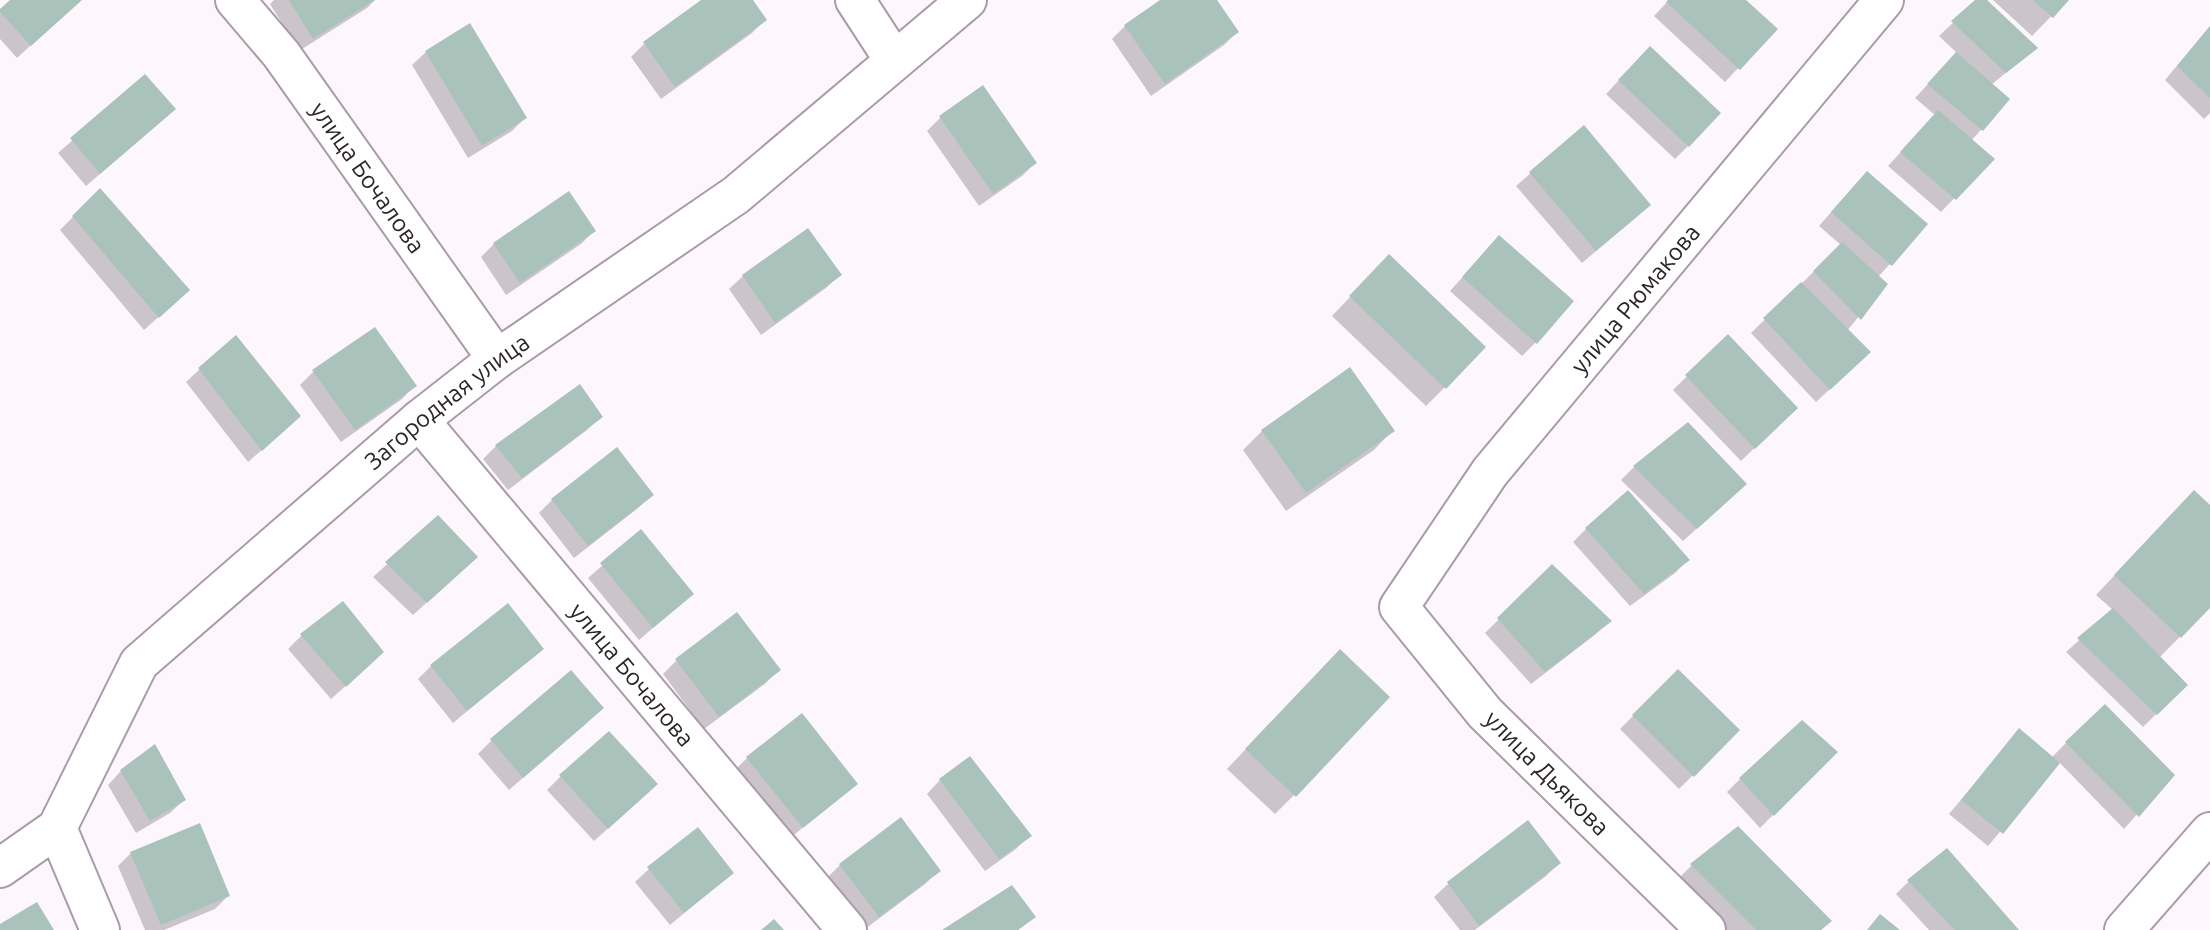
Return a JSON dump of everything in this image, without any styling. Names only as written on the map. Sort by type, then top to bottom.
[{"type":"street","name":"улица Бочалова","points":[[235,0],[281,54],[497,359]]},
{"type":"street","points":[[855,0],[894,60]]},
{"type":"street","name":"Загородная улица","points":[[0,868],[57,828],[139,663],[419,420],[497,359],[736,195],[967,0]]},
{"type":"street","name":"улица Рюмакова","points":[[1399,607],[1490,472],[1884,0]]},
{"type":"street","name":"улица Бочалова","points":[[419,420],[847,930]]},
{"type":"street","name":"улица Дьякова","points":[[1399,607],[1486,713],[1706,930]]},
{"type":"street","points":[[57,828],[100,930]]},
{"type":"street","points":[[2123,930],[2210,832]]},
{"type":"building","points":[[10,0],[82,0],[31,46],[0,12]]},
{"type":"building","points":[[289,0],[375,0],[313,39]]},
{"type":"building","points":[[701,0],[753,0],[767,20],[675,87],[643,42]]},
{"type":"building","points":[[1160,0],[1217,0],[1239,32],[1165,84],[1124,25]]},
{"type":"building","points":[[1746,0],[1778,29],[1740,70],[1666,2]]},
{"type":"building","points":[[1975,0],[1987,0],[2038,48],[2006,73],[1951,21]]},
{"type":"building","points":[[2033,0],[2069,0],[2053,18]]},
{"type":"building","points":[[470,23],[527,118],[482,146],[425,51]]},
{"type":"building","points":[[2210,26],[2210,98],[2177,66]]},
{"type":"building","points":[[1650,46],[1721,113],[1689,147],[1618,80]]},
{"type":"building","points":[[1956,52],[2010,99],[1983,131],[1927,84]]},
{"type":"building","points":[[145,74],[176,109],[100,174],[70,138]]},
{"type":"building","points":[[983,85],[1037,163],[993,194],[939,116]]},
{"type":"building","points":[[1938,110],[1995,159],[1956,200],[1900,152]]},
{"type":"building","points":[[1584,125],[1651,205],[1596,251],[1529,172]]},
{"type":"building","points":[[1867,171],[1928,224],[1892,266],[1831,212]]},
{"type":"building","points":[[100,188],[190,290],[159,318],[72,216]]},
{"type":"building","points":[[569,191],[596,231],[520,283],[493,243]]},
{"type":"building","points":[[808,228],[842,275],[775,323],[742,275]]},
{"type":"building","points":[[1499,235],[1574,301],[1537,344],[1462,277]]},
{"type":"building","points":[[1842,242],[1888,284],[1861,320],[1813,271]]},
{"type":"building","points":[[1389,254],[1486,347],[1446,389],[1349,296]]},
{"type":"building","points":[[1801,282],[1871,352],[1830,390],[1763,318]]},
{"type":"building","points":[[375,327],[417,386],[355,430],[312,370]]},
{"type":"building","points":[[1728,334],[1798,408],[1755,449],[1685,375]]},
{"type":"building","points":[[236,335],[301,416],[262,451],[198,368]]},
{"type":"building","points":[[1350,367],[1395,431],[1306,493],[1261,430]]},
{"type":"building","points":[[580,384],[603,417],[522,478],[495,445]]},
{"type":"building","points":[[1688,422],[1747,484],[1697,529],[1633,466]]},
{"type":"building","points":[[617,447],[654,495],[588,546],[551,499]]},
{"type":"building","points":[[1628,490],[1690,560],[1644,594],[1585,528]]},
{"type":"building","points":[[2194,490],[2210,505],[2210,608],[2181,638],[2114,575]]},
{"type":"building","points":[[438,515],[478,557],[427,603],[385,562]]},
{"type":"building","points":[[641,529],[694,594],[653,628],[600,563]]},
{"type":"building","points":[[1552,564],[1612,621],[1545,672],[1497,618]]},
{"type":"building","points":[[343,601],[384,652],[346,687],[300,634]]},
{"type":"building","points":[[508,603],[544,649],[467,711],[430,665]]},
{"type":"building","points":[[2113,608],[2188,685],[2157,715],[2077,638]]},
{"type":"building","points":[[737,612],[781,670],[719,717],[675,659]]},
{"type":"building","points":[[1340,649],[1390,697],[1296,797],[1245,749]]},
{"type":"building","points":[[1678,669],[1740,730],[1694,777],[1632,715]]},
{"type":"building","points":[[571,670],[604,708],[523,778],[490,739]]},
{"type":"building","points":[[2105,704],[2175,775],[2139,817],[2065,742]]},
{"type":"building","points":[[802,713],[858,784],[803,828],[746,757]]},
{"type":"building","points":[[1802,720],[1838,752],[1774,816],[1739,778]]},
{"type":"building","points":[[2019,728],[2060,763],[2003,834],[1961,800]]},
{"type":"building","points":[[609,731],[658,784],[608,829],[559,775]]},
{"type":"building","points":[[155,744],[186,800],[150,821],[120,770]]},
{"type":"building","points":[[970,756],[1032,836],[999,859],[939,779]]},
{"type":"building","points":[[901,817],[941,871],[879,917],[839,864]]},
{"type":"building","points":[[1528,820],[1561,863],[1479,926],[1447,882]]},
{"type":"building","points":[[200,823],[230,896],[161,925],[130,852]]},
{"type":"building","points":[[1738,826],[1832,921],[1821,930],[1756,930],[1690,864]]},
{"type":"building","points":[[698,827],[734,873],[684,913],[647,867]]},
{"type":"building","points":[[1947,848],[2019,930],[1955,930],[1907,880]]},
{"type":"building","points":[[1012,885],[1036,917],[1018,930],[942,930]]},
{"type":"building","points":[[37,902],[54,930],[0,930],[0,924]]},
{"type":"building","points":[[1880,914],[1900,930],[1867,930]]},
{"type":"building","points":[[774,919],[784,930],[761,930]]}]
